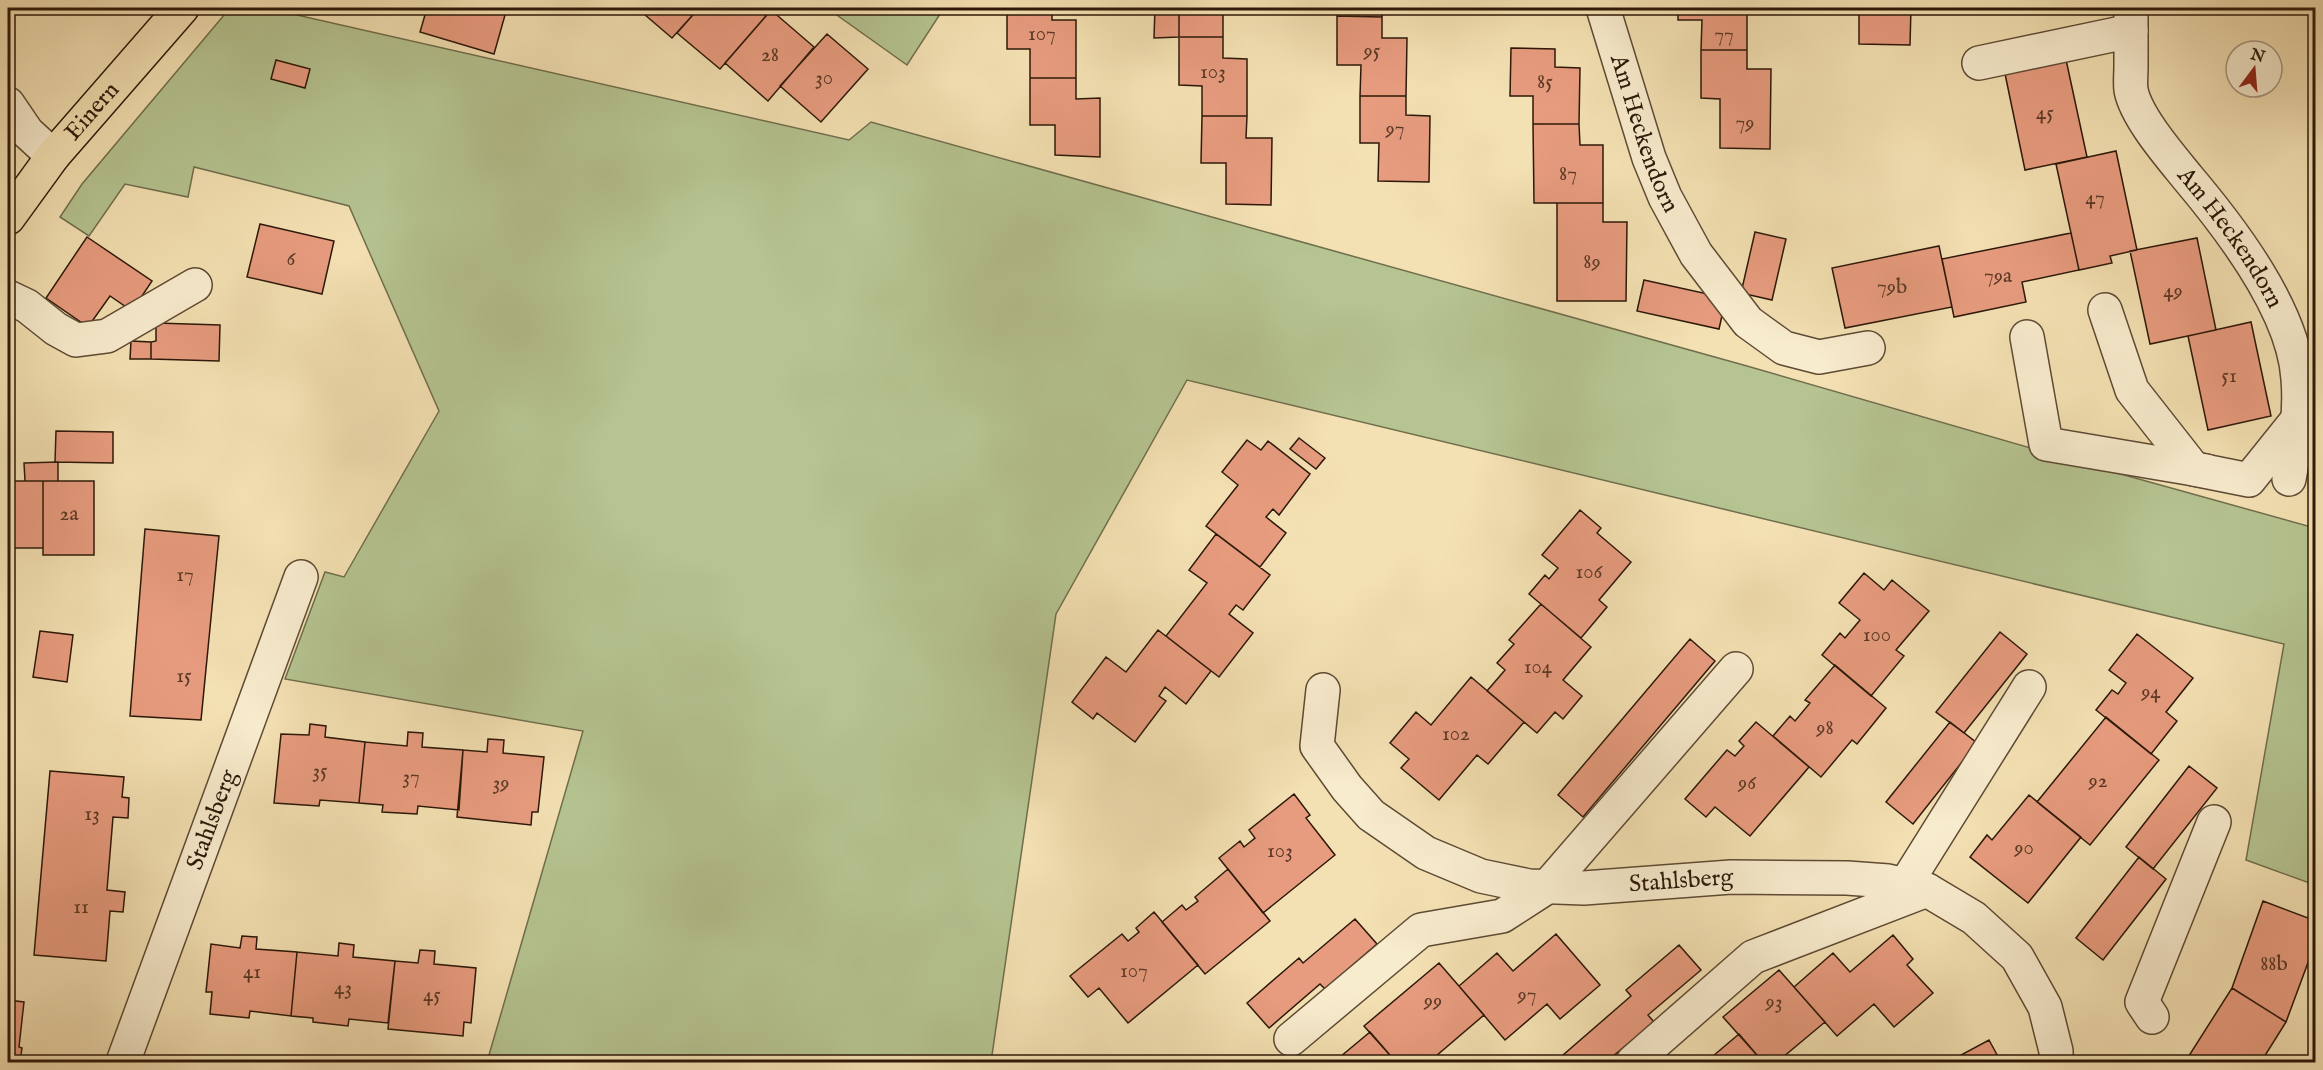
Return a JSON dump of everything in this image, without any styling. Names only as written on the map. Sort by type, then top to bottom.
[{"type":"main road","name":"Einern","points":[[8,218],[53,156],[182,8]]},
{"type":"street","name":"Am Heckendorn","points":[[1603,8],[1649,158],[1665,197],[1696,254],[1748,322],[1784,348],[1819,357],[1868,348]]},
{"type":"street","points":[[1978,63],[2132,19]]},
{"type":"street","name":"Am Heckendorn","points":[[2132,19],[2131,91],[2142,115],[2162,147],[2197,188],[2254,267],[2272,298],[2291,344],[2298,377],[2299,418],[2289,479]]},
{"type":"street","points":[[8,104],[27,132],[53,156]]},
{"type":"street","points":[[8,297],[27,306],[56,329],[76,340],[107,336],[195,285]]},
{"type":"street","points":[[2105,310],[2132,390],[2194,469],[2207,471]]},
{"type":"street","points":[[2027,337],[2046,444],[2249,480],[2299,418]]},
{"type":"street","name":"Stahlsberg","points":[[123,1062],[301,577]]},
{"type":"street","points":[[1291,1039],[1421,930],[1502,916],[1547,887],[1736,669]]},
{"type":"street","points":[[1633,1062],[1754,957],[1916,888],[2028,687]]},
{"type":"street","name":"Stahlsberg","points":[[1323,690],[1317,746],[1347,788],[1371,815],[1426,853],[1481,876],[1547,887],[1584,888],[1731,877],[1847,878],[1888,881],[1916,888],[1974,918],[2017,957],[2045,1007],[2056,1051],[2056,1062]]},
{"type":"street","points":[[2152,1017],[2142,1002],[2214,822]]},
{"type":"green space","points":[[230,8],[266,8],[849,140],[871,122],[1747,366],[2315,528],[2315,885],[2246,860],[2284,644],[1187,380],[1056,614],[991,1062],[480,1062],[489,1055],[583,731],[285,679],[325,572],[344,577],[439,411],[349,206],[194,167],[188,197],[125,184],[89,236],[60,217],[82,184]]},
{"type":"green space","points":[[827,8],[944,8],[907,65]]},
{"type":"building","points":[[427,8],[507,8],[494,54],[420,32]]},
{"type":"building","points":[[637,8],[699,8],[672,38]]},
{"type":"building","points":[[699,8],[757,8],[766,16],[720,69],[677,33]]},
{"type":"building","points":[[1007,8],[1052,8],[1052,20],[1076,20],[1076,78],[1030,78],[1030,49],[1007,49]]},
{"type":"building","points":[[1155,8],[1179,8],[1179,37],[1154,38]]},
{"type":"building","points":[[1179,8],[1223,8],[1223,37],[1179,37]]},
{"type":"building","points":[[1337,8],[1383,8],[1382,17],[1337,16]]},
{"type":"building","points":[[1678,8],[1747,8],[1747,50],[1701,50],[1702,20],[1678,20]]},
{"type":"building","points":[[1859,8],[1911,8],[1910,45],[1859,44]]},
{"type":"building","points":[[2013,8],[2064,8],[2063,14],[2013,13]]},
{"type":"building","points":[[771,10],[814,47],[768,101],[725,63]]},
{"type":"building","points":[[1337,16],[1382,17],[1382,38],[1407,38],[1406,96],[1360,96],[1361,65],[1337,65]]},
{"type":"building","points":[[827,34],[868,69],[821,122],[780,86]]},
{"type":"building","points":[[1179,37],[1223,37],[1223,58],[1247,59],[1247,116],[1202,116],[1202,86],[1179,85]]},
{"type":"building","points":[[1511,48],[1555,49],[1555,67],[1580,68],[1579,124],[1533,124],[1533,96],[1510,96]]},
{"type":"building","points":[[1701,50],[1747,50],[1747,69],[1771,69],[1770,149],[1720,148],[1720,99],[1701,98]]},
{"type":"building","points":[[2065,55],[2087,157],[2025,170],[2004,69]]},
{"type":"building","points":[[276,60],[310,69],[305,88],[271,79]]},
{"type":"building","points":[[1030,78],[1076,78],[1076,99],[1100,98],[1100,157],[1055,155],[1055,125],[1030,125]]},
{"type":"building","points":[[1360,96],[1406,96],[1406,115],[1430,116],[1429,182],[1378,181],[1379,143],[1360,143]]},
{"type":"building","points":[[1202,116],[1247,116],[1246,138],[1272,138],[1271,205],[1226,204],[1226,163],[1201,163]]},
{"type":"building","points":[[1533,124],[1579,124],[1580,145],[1603,145],[1603,203],[1534,203]]},
{"type":"building","points":[[2116,151],[2137,250],[2110,256],[2112,263],[2079,270],[2056,164]]},
{"type":"building","points":[[1557,203],[1603,203],[1603,222],[1627,222],[1626,301],[1557,301]]},
{"type":"building","points":[[260,224],[334,241],[322,294],[247,277]]},
{"type":"building","points":[[1755,232],[1786,239],[1772,300],[1741,293]]},
{"type":"building","points":[[2071,233],[2079,270],[2022,282],[2026,302],[1954,317],[1942,259]]},
{"type":"building","points":[[87,237],[152,281],[132,311],[110,296],[88,327],[46,298]]},
{"type":"building","points":[[2197,238],[2216,330],[2150,344],[2130,251]]},
{"type":"building","points":[[1939,246],[1952,307],[1845,328],[1832,268]]},
{"type":"building","points":[[1644,280],[1726,298],[1719,329],[1637,311]]},
{"type":"building","points":[[2251,322],[2271,416],[2208,430],[2188,336]]},
{"type":"building","points":[[156,323],[220,325],[219,361],[151,359],[151,342],[156,341]]},
{"type":"building","points":[[131,341],[151,342],[151,359],[130,359]]},
{"type":"building","points":[[56,431],[113,432],[113,463],[55,462]]},
{"type":"building","points":[[1299,438],[1325,458],[1316,469],[1290,449]]},
{"type":"building","points":[[1247,440],[1261,450],[1268,441],[1310,474],[1279,515],[1273,509],[1266,517],[1286,533],[1260,567],[1206,526],[1238,485],[1222,472]]},
{"type":"building","points":[[58,462],[58,481],[25,481],[24,463]]},
{"type":"building","points":[[8,481],[43,481],[43,548],[8,548]]},
{"type":"building","points":[[43,481],[94,481],[94,555],[43,555]]},
{"type":"building","points":[[1580,510],[1601,528],[1597,533],[1631,562],[1599,600],[1607,607],[1581,638],[1529,594],[1545,575],[1549,579],[1558,568],[1542,555]]},
{"type":"building","points":[[145,529],[219,536],[201,720],[130,716]]},
{"type":"building","points":[[1216,534],[1270,575],[1243,610],[1236,605],[1229,614],[1253,633],[1219,677],[1166,636],[1207,583],[1189,570]]},
{"type":"building","points":[[1864,573],[1884,590],[1892,580],[1929,611],[1896,650],[1904,656],[1871,696],[1822,655],[1840,633],[1845,638],[1860,620],[1839,603]]},
{"type":"building","points":[[1541,604],[1591,647],[1563,680],[1582,696],[1563,719],[1555,712],[1537,733],[1487,691],[1505,670],[1497,663],[1514,644],[1509,640]]},
{"type":"building","points":[[1158,630],[1211,671],[1186,704],[1165,687],[1159,696],[1166,701],[1135,742],[1097,713],[1093,719],[1072,702],[1106,657],[1126,672]]},
{"type":"building","points":[[40,631],[73,635],[67,682],[33,677]]},
{"type":"building","points":[[2000,632],[2027,654],[1964,733],[1936,712]]},
{"type":"building","points":[[2137,634],[2193,678],[2166,712],[2177,721],[2151,754],[2096,710],[2112,690],[2118,694],[2126,683],[2109,670]]},
{"type":"building","points":[[1690,639],[1715,661],[1583,817],[1558,795]]},
{"type":"building","points":[[1835,665],[1886,708],[1857,744],[1852,740],[1821,777],[1773,736],[1790,716],[1795,721],[1810,703],[1805,700]]},
{"type":"building","points":[[1471,677],[1524,722],[1488,764],[1477,755],[1439,800],[1401,768],[1409,759],[1390,743],[1416,712],[1431,725]]},
{"type":"building","points":[[2106,717],[2159,760],[2090,845],[2037,802]]},
{"type":"building","points":[[1756,722],[1809,767],[1750,836],[1715,807],[1706,817],[1685,799],[1727,750],[1735,756],[1744,746],[1739,741]]},
{"type":"building","points":[[1950,722],[1977,743],[1913,824],[1886,802]]},
{"type":"building","points":[[310,724],[326,726],[325,737],[365,742],[359,803],[320,800],[319,806],[274,803],[281,734],[309,735]]},
{"type":"building","points":[[408,732],[423,733],[422,747],[463,750],[459,810],[418,806],[417,814],[382,812],[383,805],[359,803],[365,742],[407,746]]},
{"type":"building","points":[[488,739],[504,740],[503,753],[544,757],[538,812],[532,812],[531,825],[457,817],[463,750],[487,752]]},
{"type":"building","points":[[2189,766],[2217,788],[2153,869],[2126,847]]},
{"type":"building","points":[[50,771],[124,777],[122,797],[129,798],[128,818],[113,817],[107,890],[125,892],[123,912],[110,911],[106,961],[34,955]]},
{"type":"building","points":[[1294,794],[1310,815],[1306,818],[1335,855],[1263,913],[1219,858],[1240,841],[1244,847],[1255,838],[1249,830]]},
{"type":"building","points":[[2029,795],[2081,837],[2028,903],[1970,857],[1987,835],[1992,840]]},
{"type":"building","points":[[2139,857],[2166,879],[2103,960],[2076,938]]},
{"type":"building","points":[[1228,869],[1270,921],[1205,974],[1162,922],[1182,905],[1186,910],[1198,901],[1195,897]]},
{"type":"building","points":[[2263,901],[2316,921],[2316,941],[2286,1022],[2232,988]]},
{"type":"building","points":[[1154,912],[1198,965],[1128,1023],[1099,988],[1088,997],[1070,976],[1122,934],[1128,941],[1139,932],[1136,928]]},
{"type":"building","points":[[1355,919],[1377,944],[1325,989],[1320,984],[1269,1028],[1247,1003],[1299,958],[1303,963]]},
{"type":"building","points":[[1556,934],[1600,985],[1560,1019],[1547,1004],[1505,1040],[1459,986],[1497,953],[1513,971]]},
{"type":"building","points":[[1893,935],[1913,959],[1907,965],[1933,993],[1894,1027],[1874,1004],[1837,1036],[1794,987],[1833,953],[1850,972]]},
{"type":"building","points":[[242,936],[257,937],[256,949],[297,952],[291,1016],[250,1011],[249,1018],[210,1014],[212,992],[206,992],[211,944],[240,948]]},
{"type":"building","points":[[339,943],[354,945],[353,957],[395,961],[388,1023],[349,1019],[348,1026],[313,1022],[313,1018],[291,1016],[297,952],[338,956]]},
{"type":"building","points":[[1679,945],[1701,970],[1648,1015],[1654,1022],[1606,1062],[1555,1062],[1631,996],[1626,990]]},
{"type":"building","points":[[420,950],[435,951],[434,964],[476,968],[471,1023],[464,1022],[463,1036],[388,1029],[395,961],[418,963]]},
{"type":"building","points":[[1439,963],[1484,1015],[1429,1062],[1396,1062],[1364,1026]]},
{"type":"building","points":[[1779,970],[1825,1022],[1777,1062],[1763,1062],[1723,1017]]},
{"type":"building","points":[[2232,988],[2286,1022],[2261,1062],[2185,1062]]},
{"type":"building","points":[[8,1000],[24,1002],[19,1047],[22,1048],[20,1062],[8,1062]]},
{"type":"building","points":[[1370,1032],[1396,1062],[1334,1062]]},
{"type":"building","points":[[1739,1034],[1763,1062],[1706,1062]]},
{"type":"building","points":[[1989,1040],[2001,1062],[1965,1062],[1961,1055]]}]
